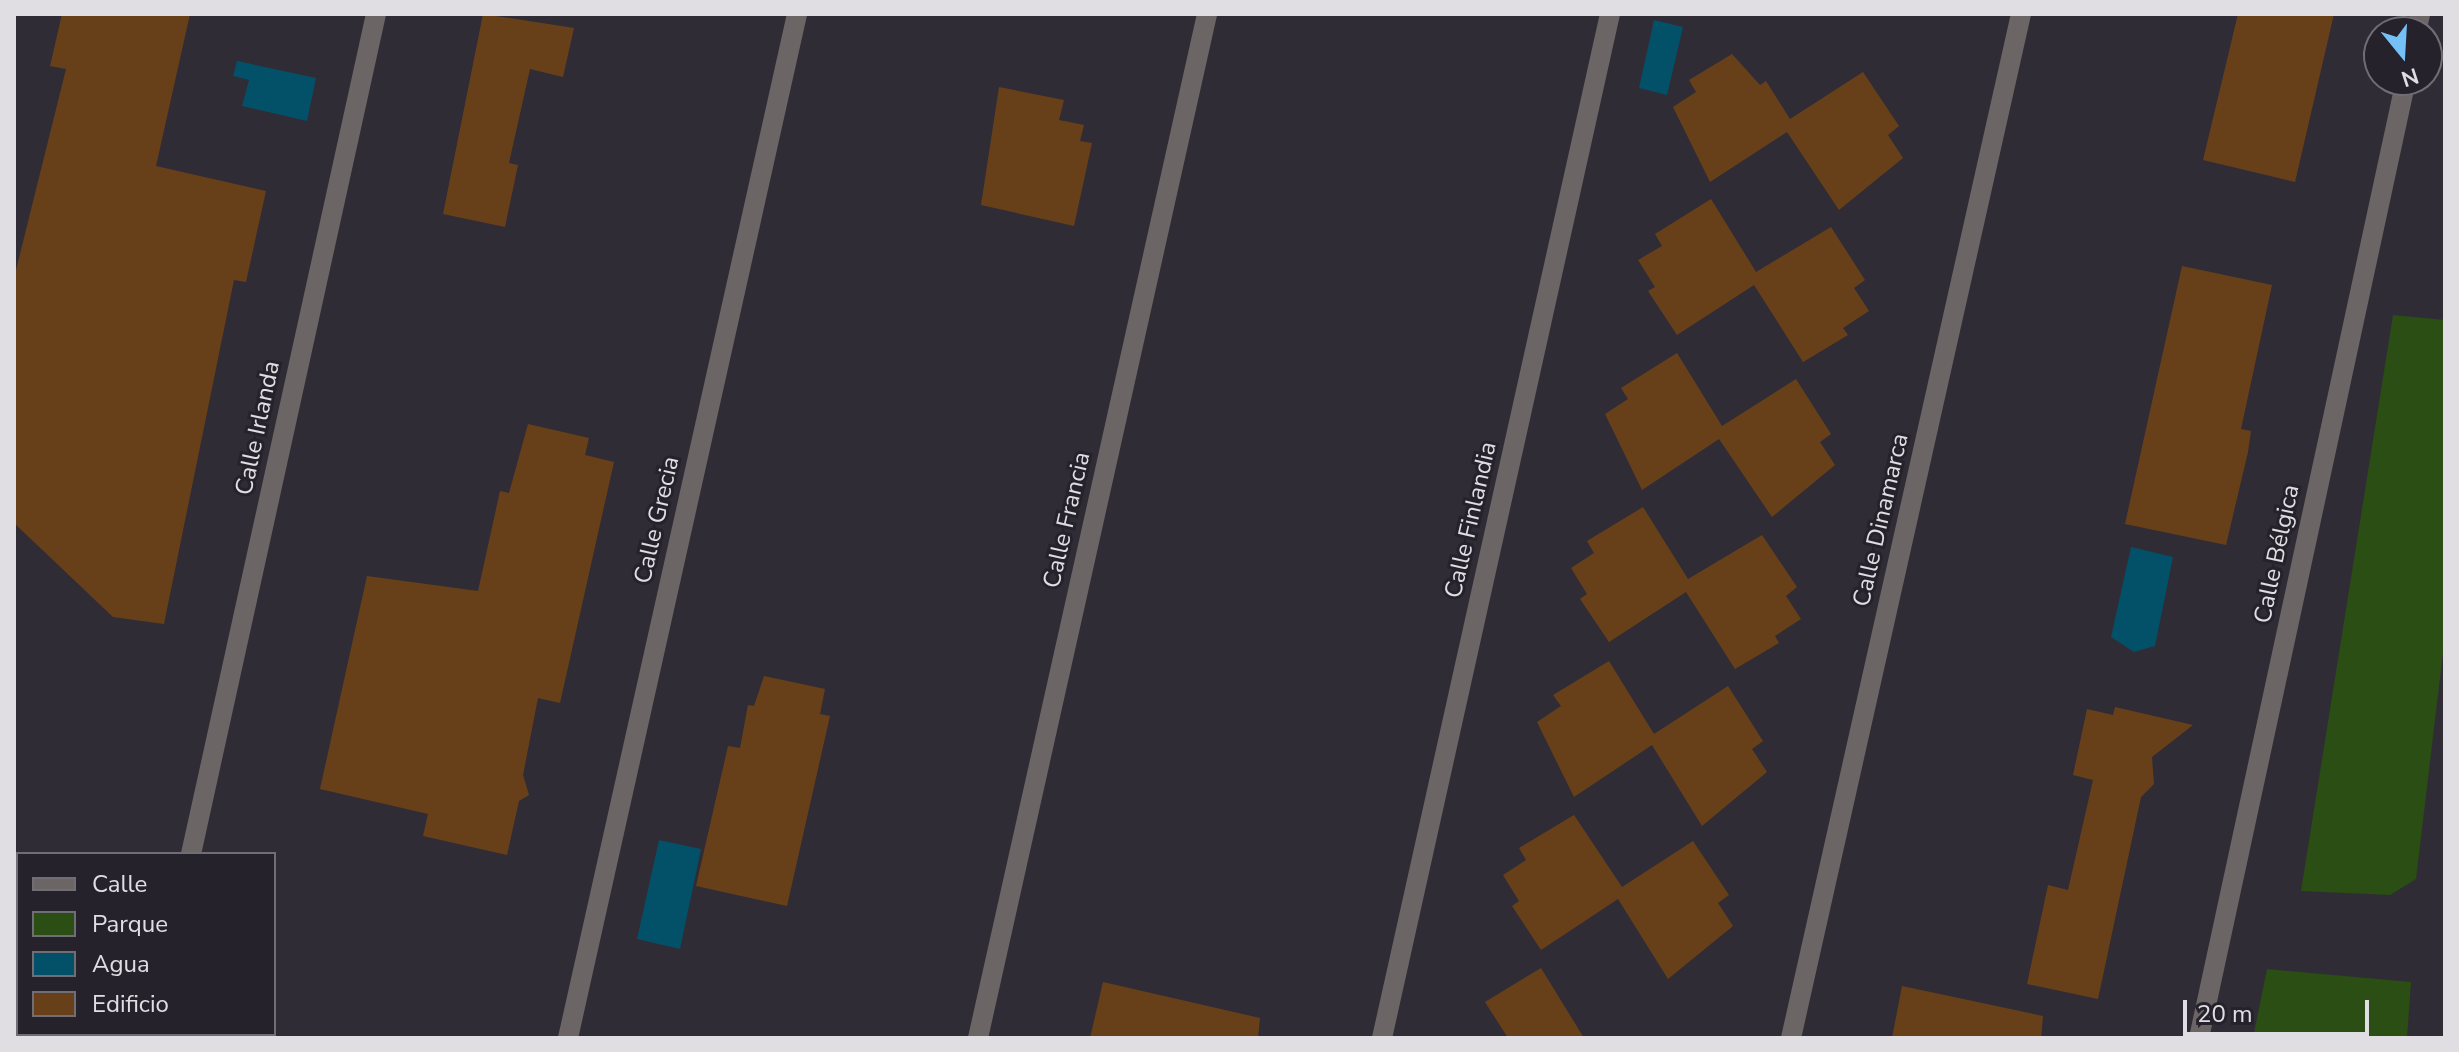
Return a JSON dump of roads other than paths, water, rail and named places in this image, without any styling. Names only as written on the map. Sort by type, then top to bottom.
[{"type":"street","name":"Calle Irlanda","points":[[191,852],[376,14]]},
{"type":"street","name":"Calle Grecia","points":[[568,1038],[797,14]]},
{"type":"street","name":"Calle Francia","points":[[978,1038],[1207,14]]},
{"type":"street","name":"Calle Finlandia","points":[[1382,1038],[1610,14]]},
{"type":"street","name":"Calle Dinamarca","points":[[1791,1038],[2021,14]]},
{"type":"street","name":"Calle Bélgica","points":[[2199,1038],[2403,96]]},
{"type":"water","points":[[1654,20],[1683,27],[1667,95],[1639,88]]},
{"type":"water","points":[[237,61],[316,78],[307,121],[242,106],[249,80],[233,76]]},
{"type":"water","points":[[2131,547],[2173,557],[2155,646],[2134,652],[2111,637]]},
{"type":"water","points":[[659,840],[701,849],[680,949],[637,939]]}]
